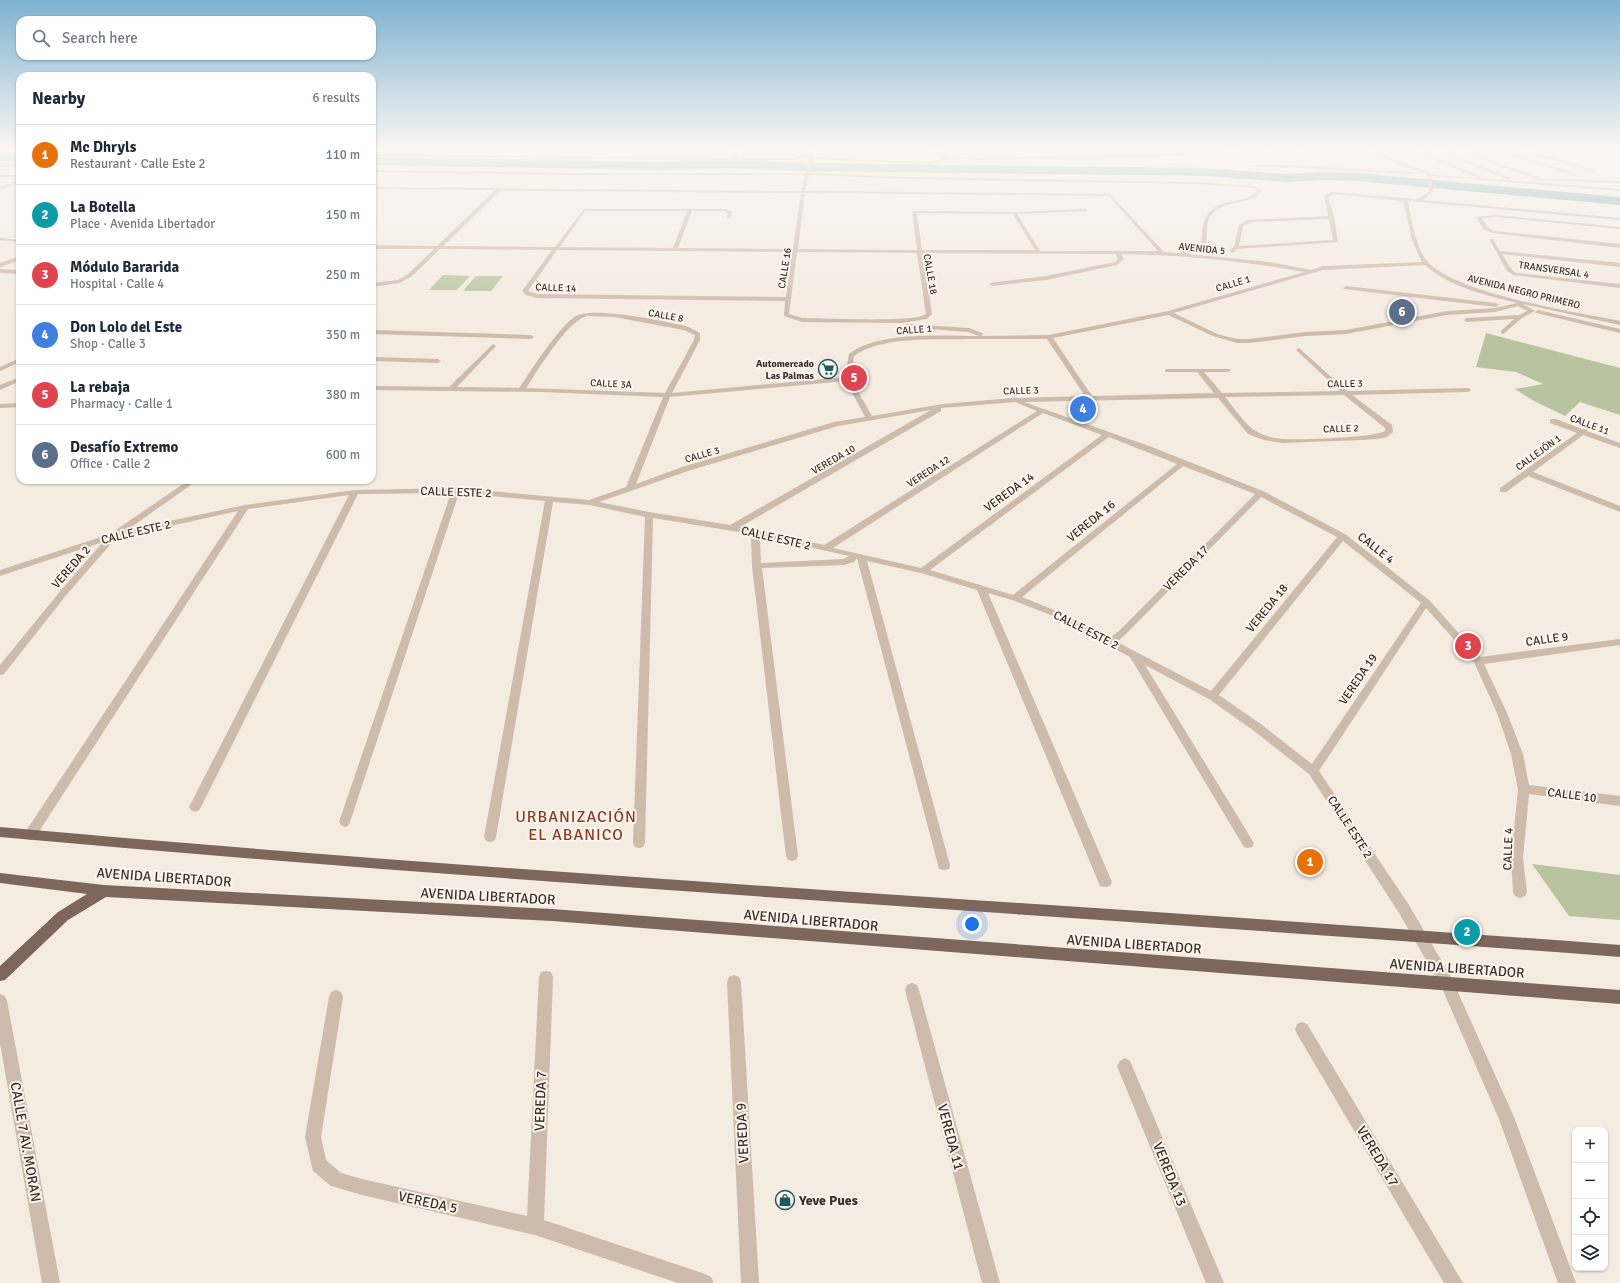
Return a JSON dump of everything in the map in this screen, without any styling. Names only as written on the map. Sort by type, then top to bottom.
[{"type":"main road","name":"AVENIDA LIBERTADOR","points":[[0,832],[195,849],[960,905],[1291,926],[1620,951]]},
{"type":"main road","name":"AVENIDA LIBERTADOR","points":[[0,878],[104,891],[552,915],[914,944],[1446,982],[1620,997]]},
{"type":"main road","points":[[0,975],[63,916],[104,891]]},
{"type":"street","points":[[376,284],[399,281],[409,276],[478,209]]},
{"type":"street","name":"CALLE 16","points":[[801,209],[786,315],[802,320],[876,320]]},
{"type":"street","points":[[1122,209],[1162,253]]},
{"type":"street","points":[[1180,255],[1202,248],[1208,216],[1216,209]]},
{"type":"street","points":[[1220,259],[1235,248],[1336,241],[1330,209]]},
{"type":"street","name":"AVENIDA NEGRO PRIMERO","points":[[1407,209],[1409,223],[1425,263],[1440,275],[1456,284],[1521,303],[1620,323]]},
{"type":"street","points":[[1513,209],[1620,219]]},
{"type":"street","name":"CALLE 14","points":[[690,210],[584,210],[526,291],[528,294],[537,296],[788,299]]},
{"type":"street","points":[[675,250],[690,210],[726,210],[730,212],[729,217]]},
{"type":"street","points":[[1014,213],[1086,210]]},
{"type":"street","name":"CALLE 18","points":[[876,320],[916,321],[925,318],[929,314],[918,252],[914,212],[1014,213]]},
{"type":"street","points":[[1014,213],[1040,253]]},
{"type":"street","points":[[1620,228],[1496,216],[1478,217],[1485,228],[1493,232],[1620,246]]},
{"type":"street","points":[[1235,248],[1241,225],[1250,221],[1332,217]]},
{"type":"street","points":[[0,239],[16,241]]},
{"type":"street","points":[[1491,240],[1498,252]]},
{"type":"street","name":"AVENIDA 5","points":[[376,247],[554,250],[1162,253],[1270,264],[1309,271]]},
{"type":"street","points":[[1235,248],[1270,264]]},
{"type":"street","name":"TRANSVERSAL 4","points":[[1498,252],[1620,265]]},
{"type":"street","name":"TRANSVERSAL 4","points":[[1498,252],[1510,272],[1515,274],[1620,286]]},
{"type":"street","points":[[992,284],[1046,278],[1117,263],[1121,259],[1118,253]]},
{"type":"street","points":[[0,258],[16,257]]},
{"type":"street","points":[[0,265],[16,259]]},
{"type":"street","name":"CALLE 1","points":[[848,379],[851,355],[859,349],[874,344],[910,338],[1049,337],[1169,313],[1323,268],[1425,263]]},
{"type":"street","points":[[0,271],[16,272]]},
{"type":"street","points":[[1346,288],[1512,306]]},
{"type":"street","points":[[1169,313],[1215,335],[1237,341],[1346,332],[1447,313],[1495,310],[1521,303],[1532,311],[1620,331]]},
{"type":"street","points":[[1503,332],[1520,317],[1532,311]]},
{"type":"street","name":"CALLE 8","points":[[522,389],[572,322],[584,314],[593,313],[686,328],[698,334],[697,340],[667,395],[630,488]]},
{"type":"street","points":[[1467,320],[1520,317]]},
{"type":"street","points":[[876,320],[900,325],[968,330],[986,337]]},
{"type":"street","points":[[376,332],[531,337]]},
{"type":"street","points":[[1049,337],[1090,399]]},
{"type":"street","points":[[451,389],[493,346]]},
{"type":"street","name":"CALLE 2","points":[[1199,371],[1251,432],[1264,438],[1282,441],[1363,438],[1382,436],[1389,432],[1389,427],[1346,393],[1299,350]]},
{"type":"street","points":[[376,359],[438,360]]},
{"type":"street","points":[[0,361],[16,362]]},
{"type":"street","points":[[0,369],[16,363]]},
{"type":"street","points":[[1167,371],[1228,370]]},
{"type":"street","points":[[848,379],[869,418]]},
{"type":"street","name":"CALLE 3A","points":[[376,388],[522,389],[667,395],[848,379]]},
{"type":"street","points":[[0,388],[16,381]]},
{"type":"street","name":"CALLE 3","points":[[590,503],[686,469],[837,424],[943,406],[1013,400],[1468,390]]},
{"type":"street","name":"CALLE 4","points":[[1013,400],[1108,434],[1260,493],[1342,536],[1426,602],[1478,661],[1502,713],[1517,754],[1524,789],[1517,858],[1520,892]]},
{"type":"street","points":[[0,406],[16,405]]},
{"type":"street","name":"VEREDA 10","points":[[732,528],[943,406]]},
{"type":"street","name":"VEREDA 12","points":[[825,549],[1042,411]]},
{"type":"street","name":"CALLE 11","points":[[1553,421],[1584,431],[1620,446]]},
{"type":"street","name":"CALLEJÓN 1","points":[[1503,490],[1584,431]]},
{"type":"street","name":"VEREDA 14","points":[[923,571],[1108,434]]},
{"type":"street","name":"VEREDA 16","points":[[1015,598],[1182,463]]},
{"type":"street","points":[[1526,472],[1620,508]]},
{"type":"street","name":"VEREDA 2","points":[[0,672],[65,591],[114,536],[188,484]]},
{"type":"street","points":[[345,822],[456,490]]},
{"type":"street","name":"CALLE ESTE 2","points":[[0,573],[114,536],[245,507],[355,492],[456,490],[590,503],[649,515],[755,532],[923,571],[1015,598],[1056,614],[1111,641],[1134,655],[1213,696],[1258,728],[1313,771],[1421,937],[1446,982],[1506,1117],[1567,1283]]},
{"type":"street","points":[[196,807],[355,492]]},
{"type":"street","name":"VEREDA 17","points":[[1111,641],[1122,633],[1260,493]]},
{"type":"street","points":[[490,837],[550,498]]},
{"type":"street","points":[[30,835],[245,507]]},
{"type":"street","points":[[639,843],[649,515]]},
{"type":"street","points":[[755,532],[757,566],[792,856]]},
{"type":"street","name":"VEREDA 18","points":[[1213,696],[1342,536]]},
{"type":"street","points":[[757,566],[844,562],[851,560],[858,555],[944,865]]},
{"type":"street","points":[[982,588],[1106,882]]},
{"type":"street","name":"VEREDA 19","points":[[1313,771],[1426,602]]},
{"type":"street","name":"CALLE 9","points":[[1478,661],[1620,642]]},
{"type":"street","points":[[1134,655],[1248,843]]},
{"type":"street","name":"CALLE 10","points":[[1524,789],[1620,801]]},
{"type":"street","name":"VEREDA 7","points":[[535,1226],[546,977]]},
{"type":"street","name":"VEREDA 9","points":[[734,982],[750,1283]]},
{"type":"street","name":"VEREDA 11","points":[[912,990],[991,1283]]},
{"type":"street","name":"VEREDA 5","points":[[336,997],[313,1137],[319,1165],[337,1180],[535,1226],[705,1283]]},
{"type":"street","name":"CALLE 7 AV. MORAN","points":[[0,1001],[52,1283]]},
{"type":"street","name":"VEREDA 17","points":[[1302,1029],[1454,1283]]},
{"type":"street","name":"VEREDA 13","points":[[1125,1066],[1215,1283]]},
{"type":"green space","points":[[443,275],[470,276],[457,290],[429,290]]},
{"type":"green space","points":[[476,276],[503,276],[491,291],[463,291]]},
{"type":"green space","points":[[1486,333],[1620,368],[1620,415],[1580,402],[1565,416],[1534,401],[1515,389],[1543,384],[1516,372],[1476,367]]},
{"type":"green space","points":[[1532,864],[1620,875],[1620,920],[1569,916]]},
{"type":"place","name":"Desafío Extremo","points":[[1402,312]]},
{"type":"place","name":"Automercado Las Palmas","points":[[828,369]]},
{"type":"place","name":"La rebaja","points":[[854,378]]},
{"type":"place","name":"Don Lolo del Este","points":[[1083,409]]},
{"type":"place","name":"Módulo Bararida","points":[[1468,646]]},
{"type":"place","name":"Mc Dhryls","points":[[1310,862]]},
{"type":"place","name":"La Botella","points":[[1467,932]]},
{"type":"place","name":"Yeve Pues","points":[[785,1200]]},
{"type":"district","name":"URBANIZACIÓN EL ABANICO","points":[[576,825]]}]
